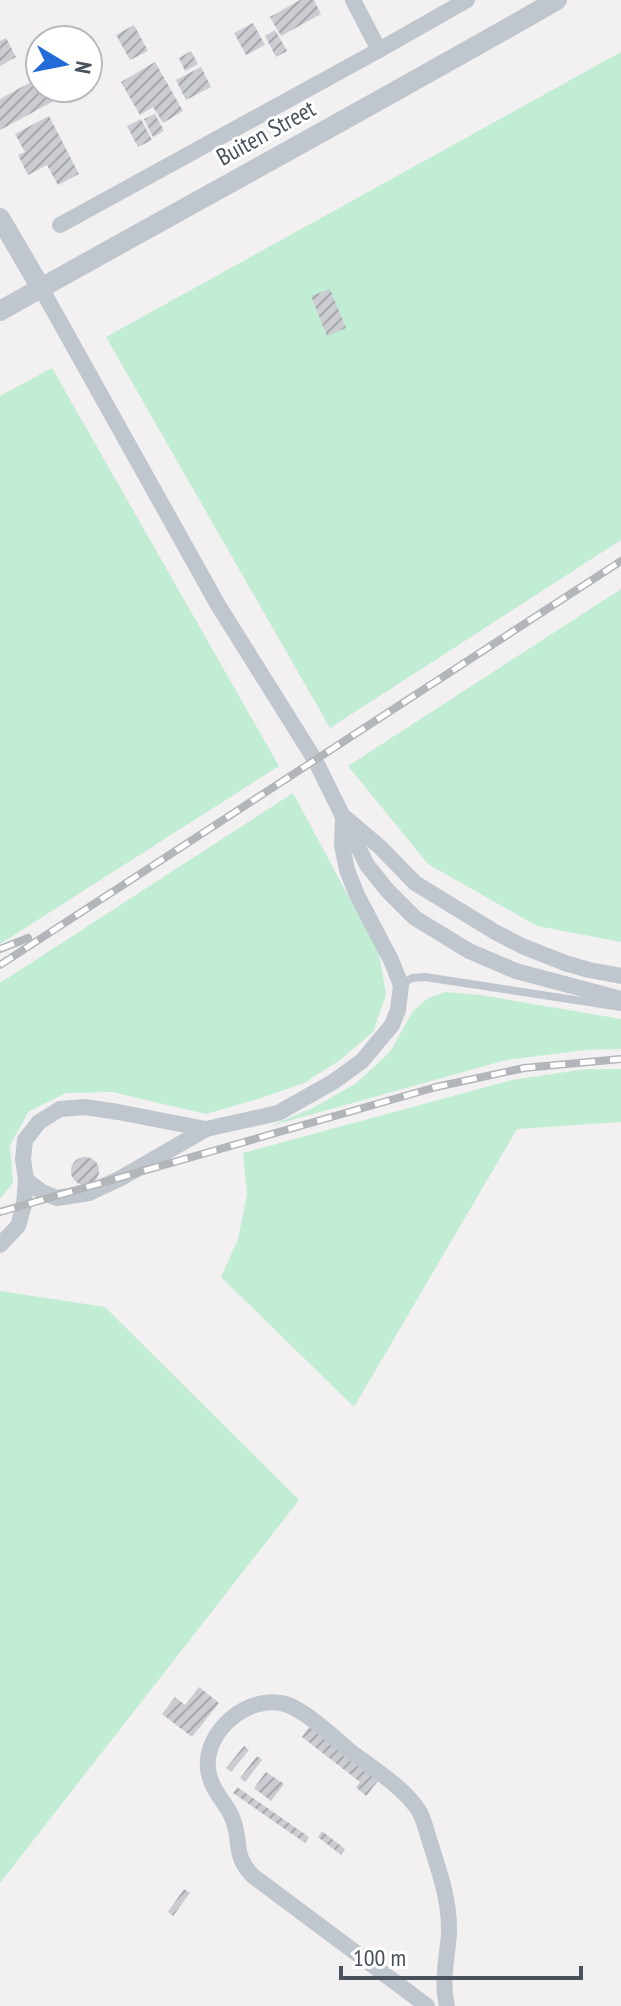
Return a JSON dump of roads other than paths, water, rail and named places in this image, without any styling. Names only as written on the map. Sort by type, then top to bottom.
[{"type":"street","points":[[353,0],[379,50]]},
{"type":"street","name":"Buiten Street","points":[[60,225],[467,0]]},
{"type":"street","name":"Buiten Street","points":[[0,311],[557,0]]},
{"type":"street","points":[[0,218],[218,605],[315,760],[367,865],[415,918],[469,951],[516,971],[621,999]]},
{"type":"street","points":[[343,816],[381,848],[415,883],[458,911],[522,946],[589,970],[621,976]]},
{"type":"street","points":[[26,1180],[57,1198],[89,1193],[206,1129],[278,1113],[333,1082],[362,1061],[392,1025],[398,1010],[401,985],[347,870],[342,845],[343,816]]},
{"type":"street","points":[[0,1245],[18,1226],[24,1205],[25,1140],[39,1122],[60,1109],[85,1107],[206,1129]]},
{"type":"street","points":[[427,2006],[245,1867],[239,1857],[236,1825],[213,1787],[207,1762],[217,1734],[244,1709],[262,1703],[282,1703],[302,1712],[402,1792],[419,1810],[448,1900],[449,1933],[444,1974],[447,2006]]},
{"type":"lane","points":[[401,985],[412,978],[425,977],[621,1007]]},
{"type":"railway","points":[[0,965],[621,561]]},
{"type":"railway","points":[[0,949],[28,938]]},
{"type":"railway","points":[[0,1212],[436,1087],[524,1068],[621,1059]]}]
